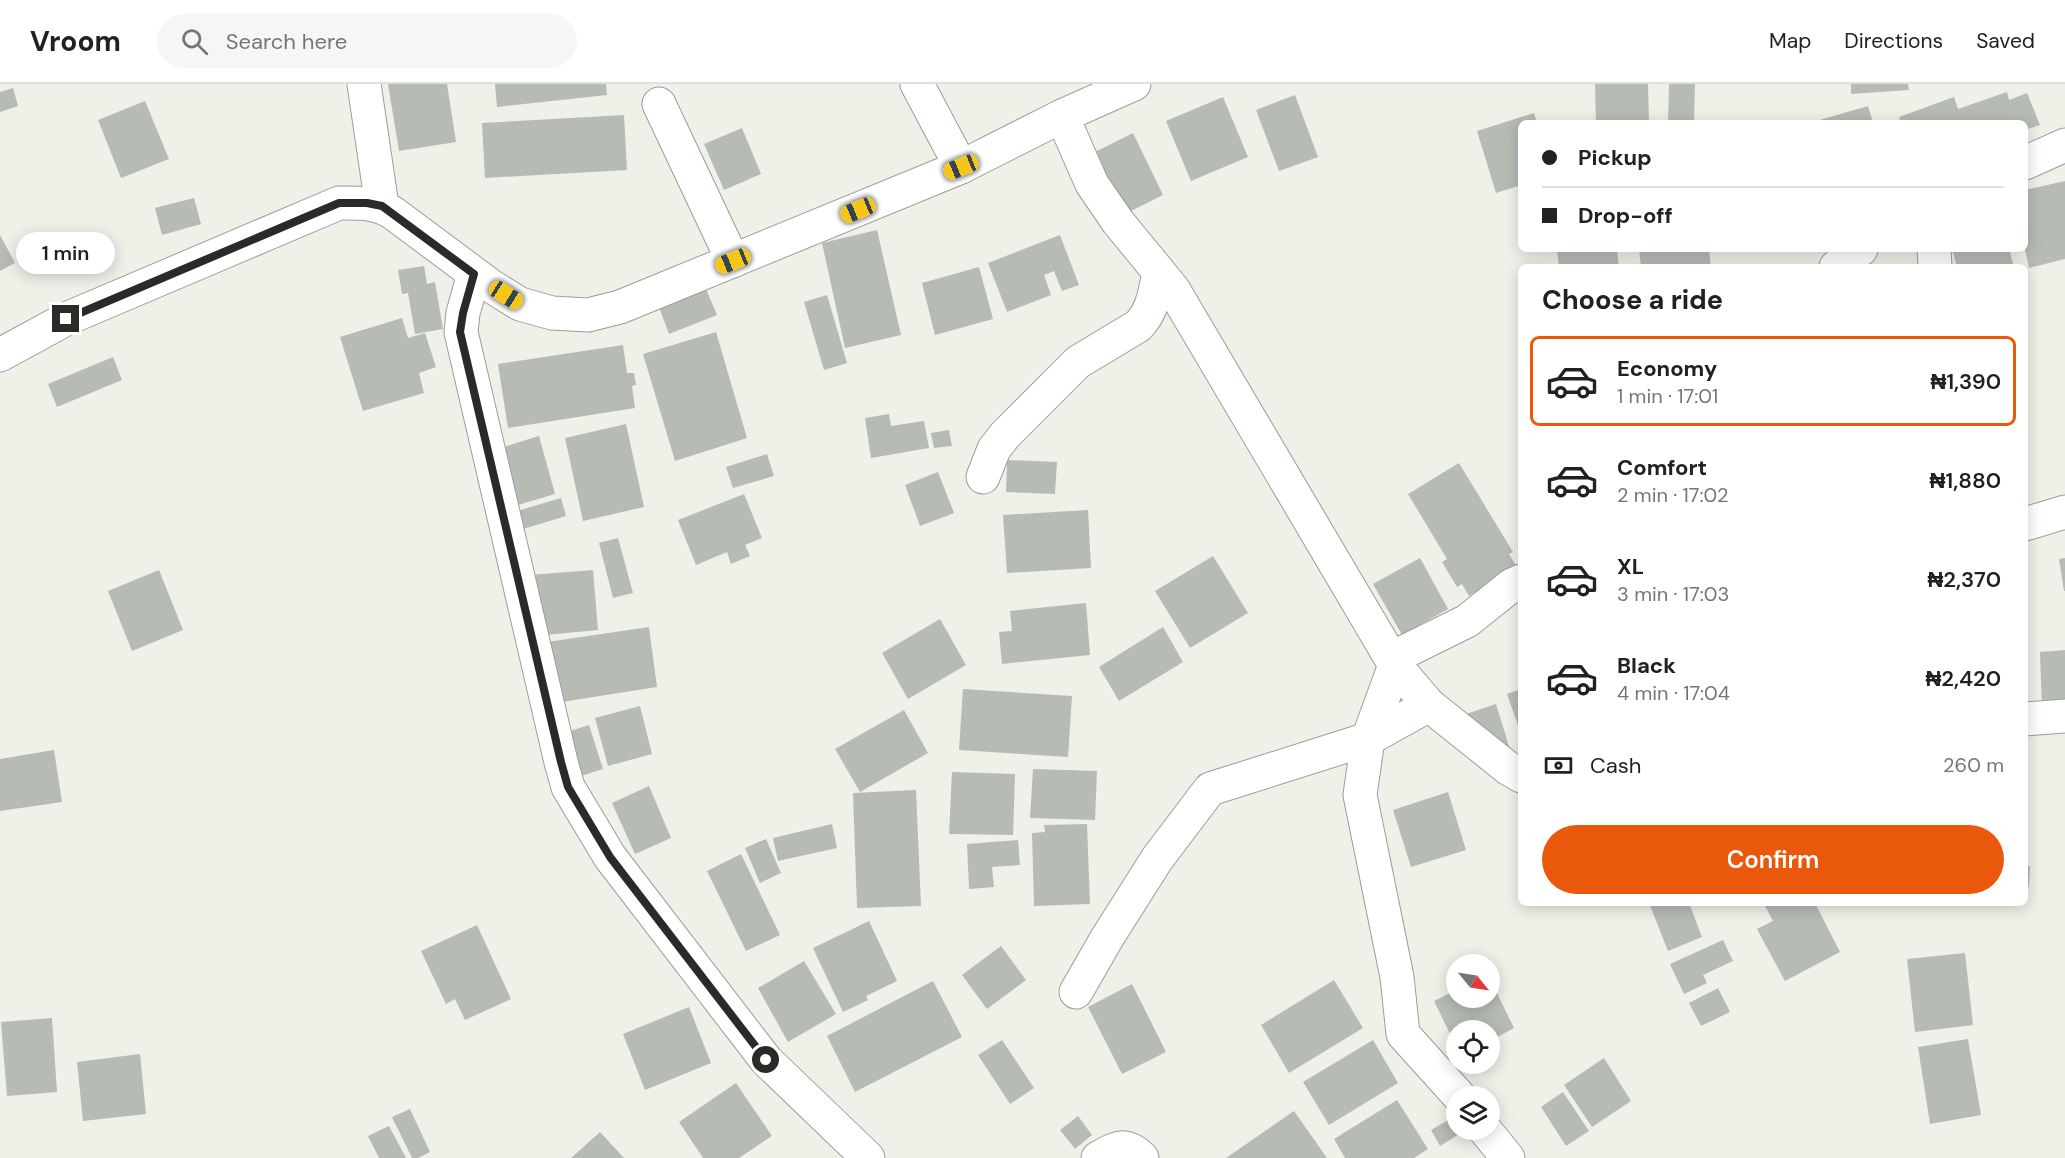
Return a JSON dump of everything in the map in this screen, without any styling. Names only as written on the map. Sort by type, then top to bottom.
[{"type":"street","points":[[364,84],[382,206]]},
{"type":"street","points":[[917,84],[961,167]]},
{"type":"street","points":[[0,355],[66,319],[339,203],[367,203],[382,206],[474,274],[520,304],[552,313],[588,315],[620,307],[961,167],[1062,116],[1134,84]]},
{"type":"street","points":[[659,104],[733,261]]},
{"type":"street","points":[[1062,116],[1092,184],[1118,222],[1173,289],[1394,661],[1429,705],[1518,774]]},
{"type":"street","points":[[2028,162],[2065,145]]},
{"type":"street","points":[[1840,264],[1857,252]]},
{"type":"street","points":[[983,477],[994,449],[1005,435],[1077,363],[1138,326],[1146,318],[1151,308],[1159,272]]},
{"type":"street","points":[[474,274],[460,332],[568,787],[610,857],[766,1060],[868,1158]]},
{"type":"street","points":[[2028,523],[2065,512]]},
{"type":"street","points":[[1450,1086],[1403,1034],[1397,977],[1360,795],[1368,739],[1394,661],[1467,621],[1518,582]]},
{"type":"street","points":[[1076,992],[1157,859],[1210,789],[1368,739],[1429,705]]},
{"type":"street","points":[[2028,719],[2065,716]]},
{"type":"street","points":[[1493,1140],[1508,1158]]},
{"type":"street","points":[[1098,1158],[1124,1146],[1135,1151],[1142,1158]]},
{"type":"building","points":[[388,84],[447,84],[456,142],[399,151]]},
{"type":"building","points":[[495,84],[606,84],[607,95],[497,107]]},
{"type":"building","points":[[1595,84],[1648,84],[1649,120],[1596,120]]},
{"type":"building","points":[[1669,84],[1695,84],[1694,120],[1668,120]]},
{"type":"building","points":[[1851,84],[1908,84],[1909,90],[1851,94]]},
{"type":"building","points":[[13,88],[18,106],[0,112],[0,92]]},
{"type":"building","points":[[2007,92],[2009,100],[2027,93],[2040,125],[2028,129],[2028,120],[1900,120],[1899,117],[1954,97],[1958,109]]},
{"type":"building","points":[[1295,95],[1318,157],[1279,171],[1256,110]]},
{"type":"building","points":[[1223,97],[1248,157],[1191,181],[1166,121]]},
{"type":"building","points":[[145,101],[169,159],[121,178],[98,120]]},
{"type":"building","points":[[1868,106],[1872,120],[1820,120]]},
{"type":"building","points":[[1534,113],[1536,120],[1518,120],[1518,186],[1496,193],[1477,131]]},
{"type":"building","points":[[624,115],[627,170],[485,178],[482,123]]},
{"type":"building","points":[[742,128],[761,174],[724,190],[704,144]]},
{"type":"building","points":[[1133,133],[1163,195],[1117,218],[1087,156]]},
{"type":"building","points":[[2065,181],[2065,259],[2029,268],[2025,252],[2028,252],[2028,189]]},
{"type":"building","points":[[194,198],[201,224],[162,235],[155,208]]},
{"type":"building","points":[[877,230],[901,335],[845,348],[822,243]]},
{"type":"building","points":[[0,235],[15,263],[0,271]]},
{"type":"building","points":[[1060,235],[1079,285],[1062,291],[1054,271],[1044,275],[1051,295],[1007,312],[988,263]]},
{"type":"building","points":[[1557,252],[1617,252],[1619,264],[1559,264]]},
{"type":"building","points":[[1639,252],[1709,252],[1711,264],[1641,264]]},
{"type":"building","points":[[1953,252],[2010,252],[2013,264],[1956,264]]},
{"type":"building","points":[[424,266],[427,284],[435,282],[443,329],[415,334],[408,293],[402,294],[398,270]]},
{"type":"building","points":[[979,267],[993,319],[935,335],[922,283]]},
{"type":"building","points":[[706,289],[717,315],[669,334],[659,307]]},
{"type":"building","points":[[827,295],[847,363],[824,370],[804,302]]},
{"type":"building","points":[[402,318],[408,338],[425,333],[436,367],[419,373],[424,393],[363,411],[340,337]]},
{"type":"building","points":[[716,332],[747,438],[675,461],[643,354]]},
{"type":"building","points":[[623,345],[627,373],[634,373],[636,385],[632,386],[635,408],[508,428],[498,364]]},
{"type":"building","points":[[113,357],[122,380],[57,407],[48,384]]},
{"type":"building","points":[[889,414],[891,426],[924,421],[929,448],[871,458],[865,418]]},
{"type":"building","points":[[626,424],[644,507],[583,521],[565,438]]},
{"type":"building","points":[[949,430],[952,446],[934,448],[931,433]]},
{"type":"building","points":[[539,436],[555,494],[508,508],[500,448]]},
{"type":"building","points":[[767,454],[774,476],[733,488],[726,467]]},
{"type":"building","points":[[1007,460],[1057,462],[1055,494],[1006,492]]},
{"type":"building","points":[[1459,463],[1513,552],[1509,554],[1517,567],[1469,596],[1462,584],[1457,587],[1442,562],[1447,559],[1408,494]]},
{"type":"building","points":[[938,472],[954,513],[920,526],[905,485]]},
{"type":"building","points":[[744,494],[762,538],[745,545],[750,556],[731,564],[727,552],[696,565],[678,520]]},
{"type":"building","points":[[561,498],[566,516],[523,529],[517,511]]},
{"type":"building","points":[[1088,510],[1091,568],[1007,573],[1003,515]]},
{"type":"building","points":[[618,538],[633,593],[613,598],[599,543]]},
{"type":"building","points":[[1213,556],[1248,613],[1190,648],[1155,591]]},
{"type":"building","points":[[1420,558],[1448,609],[1402,635],[1373,584]]},
{"type":"building","points":[[2065,558],[2065,591],[2064,591],[2059,559]]},
{"type":"building","points":[[159,570],[183,630],[132,651],[108,591]]},
{"type":"building","points":[[593,570],[598,630],[535,636],[530,575]]},
{"type":"building","points":[[1086,603],[1090,655],[1002,664],[999,632],[1012,631],[1010,611]]},
{"type":"building","points":[[940,619],[966,665],[908,699],[882,653]]},
{"type":"building","points":[[649,627],[657,687],[549,704],[540,643]]},
{"type":"building","points":[[1163,627],[1183,662],[1119,701],[1099,667]]},
{"type":"building","points":[[2065,650],[2065,707],[2042,708],[2040,652]]},
{"type":"building","points":[[963,689],[1072,696],[1068,757],[959,750]]},
{"type":"building","points":[[1518,690],[1518,725],[1507,694]]},
{"type":"building","points":[[1496,704],[1512,756],[1466,714]]},
{"type":"building","points":[[640,706],[652,754],[608,766],[595,718]]},
{"type":"building","points":[[904,710],[928,753],[860,792],[835,749]]},
{"type":"building","points":[[589,725],[603,769],[578,777],[564,733]]},
{"type":"building","points":[[54,750],[62,802],[0,811],[0,759]]},
{"type":"building","points":[[1033,769],[1097,771],[1095,820],[1030,818]]},
{"type":"building","points":[[952,772],[1015,774],[1013,835],[949,834]]},
{"type":"building","points":[[649,786],[671,838],[635,854],[612,803]]},
{"type":"building","points":[[916,790],[921,906],[857,908],[853,793]]},
{"type":"building","points":[[1448,792],[1466,850],[1411,867],[1393,810]]},
{"type":"building","points":[[832,824],[837,848],[778,861],[773,838]]},
{"type":"building","points":[[1087,824],[1090,904],[1034,906],[1032,833],[1045,832],[1044,825]]},
{"type":"building","points":[[766,839],[781,873],[760,883],[745,848]]},
{"type":"building","points":[[1018,840],[1020,865],[992,867],[994,887],[969,889],[967,844]]},
{"type":"building","points":[[741,854],[780,935],[746,951],[707,871]]},
{"type":"building","points":[[2028,866],[2030,866],[2029,887]]},
{"type":"building","points":[[1650,906],[1690,906],[1702,937],[1668,951]]},
{"type":"building","points":[[1765,906],[1817,906],[1840,952],[1785,981],[1757,929],[1773,921]]},
{"type":"building","points":[[869,921],[897,981],[866,996],[868,1000],[843,1012],[813,948]]},
{"type":"building","points":[[477,925],[511,999],[465,1020],[455,999],[446,1004],[421,951]]},
{"type":"building","points":[[1723,940],[1733,961],[1703,975],[1707,983],[1684,994],[1670,964]]},
{"type":"building","points":[[1001,946],[1026,980],[987,1009],[962,975]]},
{"type":"building","points":[[1965,953],[1973,1025],[1915,1032],[1907,959]]},
{"type":"building","points":[[804,961],[836,1014],[788,1042],[758,988]]},
{"type":"building","points":[[1334,980],[1363,1028],[1289,1073],[1261,1025]]},
{"type":"building","points":[[933,981],[962,1037],[855,1092],[827,1036]]},
{"type":"building","points":[[1132,984],[1166,1052],[1122,1074],[1088,1007]]},
{"type":"building","points":[[1718,988],[1730,1012],[1701,1026],[1689,1003]]},
{"type":"building","points":[[1446,995],[1446,1008],[1500,1008],[1500,999],[1514,1028],[1500,1036],[1500,1020],[1446,1020],[1446,1026],[1434,1001]]},
{"type":"building","points":[[689,1007],[711,1063],[645,1090],[623,1034]]},
{"type":"building","points":[[52,1018],[57,1092],[7,1096],[1,1022]]},
{"type":"building","points":[[1968,1039],[1981,1115],[1930,1124],[1918,1047]]},
{"type":"building","points":[[1002,1040],[1034,1088],[1010,1104],[978,1055]]},
{"type":"building","points":[[1373,1040],[1398,1083],[1329,1125],[1303,1082]]},
{"type":"building","points":[[140,1054],[146,1114],[83,1121],[77,1062]]},
{"type":"building","points":[[1604,1058],[1631,1101],[1592,1127],[1564,1085]]},
{"type":"building","points":[[736,1083],[772,1136],[739,1158],[703,1158],[679,1122]]},
{"type":"building","points":[[1563,1092],[1589,1131],[1566,1146],[1541,1107]]},
{"type":"building","points":[[1397,1100],[1428,1149],[1414,1158],[1345,1158],[1334,1139]]},
{"type":"building","points":[[410,1109],[430,1152],[418,1158],[412,1158],[392,1117]]},
{"type":"building","points":[[1294,1111],[1327,1158],[1226,1158]]},
{"type":"building","points":[[1078,1116],[1092,1135],[1075,1149],[1060,1130]]},
{"type":"building","points":[[1446,1121],[1446,1140],[1450,1140],[1440,1146],[1431,1130]]},
{"type":"building","points":[[389,1126],[406,1158],[379,1158],[368,1136]]},
{"type":"building","points":[[600,1132],[624,1158],[571,1158]]},
{"type":"route","points":[[66,319],[339,203],[367,203],[382,206],[474,274],[460,332],[568,787],[610,857],[766,1060]]}]
